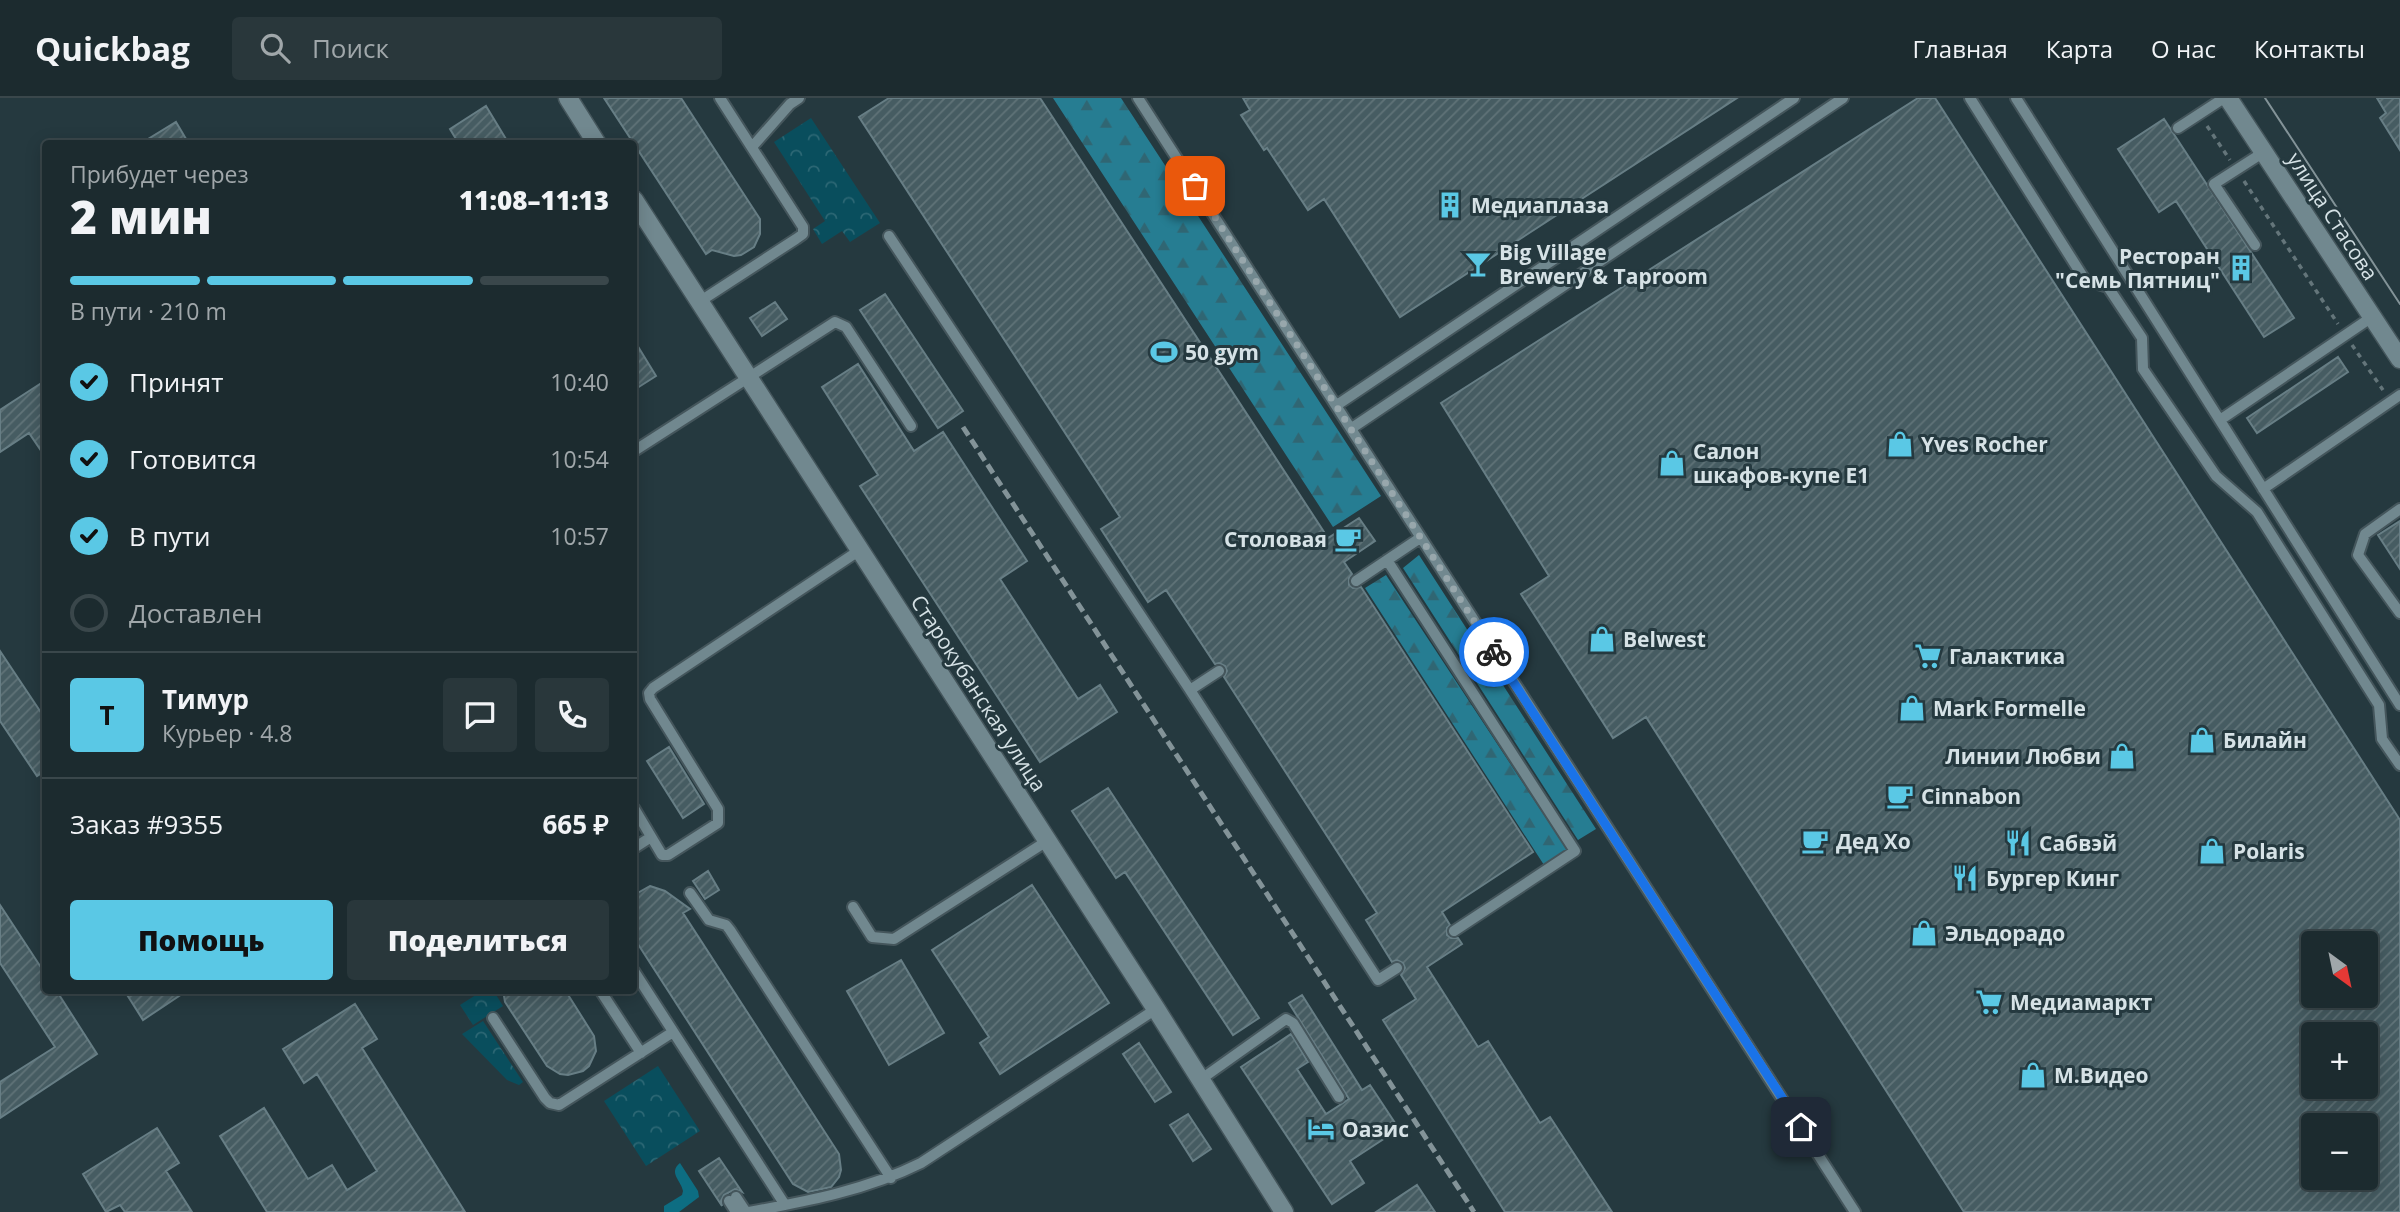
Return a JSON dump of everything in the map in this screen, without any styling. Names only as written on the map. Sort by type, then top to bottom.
[{"type":"street","points":[[568,98],[594,140]]},
{"type":"street","name":"улица Стасова","points":[[2226,98],[2400,359]]},
{"type":"street","name":"Старокубанская улица","points":[[637,205],[1284,1212]]},
{"type":"lane","points":[[699,302],[803,234],[801,222],[720,98]]},
{"type":"lane","points":[[752,147],[790,104],[799,98]]},
{"type":"lane","points":[[1138,98],[1855,1212]]},
{"type":"lane","points":[[1337,405],[1794,98]]},
{"type":"lane","points":[[1352,428],[1843,98]]},
{"type":"lane","points":[[1970,98],[2085,280],[2108,287],[2143,338],[2143,369],[2216,476],[2257,512],[2379,705],[2382,739],[2400,765]]},
{"type":"lane","points":[[2016,98],[2400,705]]},
{"type":"lane","points":[[2178,128],[2226,98]]},
{"type":"lane","points":[[2255,245],[2214,184],[2264,152]]},
{"type":"lane","points":[[889,236],[1190,690],[1378,980],[1397,968]]},
{"type":"lane","points":[[2220,420],[2372,317]]},
{"type":"lane","points":[[637,449],[835,322],[846,327],[911,426]]},
{"type":"lane","points":[[2263,488],[2395,398]]},
{"type":"lane","points":[[2400,509],[2365,534],[2358,555],[2400,612]]},
{"type":"lane","points":[[1356,581],[1420,538]]},
{"type":"lane","points":[[637,813],[663,855],[713,827],[718,823],[719,817],[718,809],[650,699],[649,693],[653,688],[860,550]]},
{"type":"lane","points":[[1387,560],[1575,851],[1454,931]]},
{"type":"lane","points":[[1190,690],[1219,671]]},
{"type":"lane","points":[[637,846],[651,837]]},
{"type":"lane","points":[[853,907],[872,937],[894,939],[1047,841]]},
{"type":"lane","points":[[690,894],[709,920],[726,925],[730,930],[891,1178]]},
{"type":"lane","points":[[637,976],[785,1205]]},
{"type":"lane","points":[[603,994],[641,1054]]},
{"type":"lane","points":[[736,1212],[732,1199],[747,1212],[814,1200],[891,1178],[921,1163],[1156,1009]]},
{"type":"lane","points":[[493,1018],[550,1103],[559,1105],[673,1032]]},
{"type":"lane","points":[[1200,1080],[1286,1019],[1293,1023],[1339,1097]]},
{"type":"path","points":[[2199,114],[2345,335],[2395,398]]},
{"type":"green space","points":[[1053,98],[1121,98],[1381,496],[1333,527]]},
{"type":"green space","points":[[811,118],[880,223],[850,242],[842,231],[822,244],[813,229],[825,221],[774,142]]},
{"type":"green space","points":[[1419,555],[1596,829],[1578,840],[1403,568]]},
{"type":"green space","points":[[1386,575],[1567,850],[1544,865],[1365,588]]},
{"type":"green space","points":[[477,994],[496,994],[503,1006],[473,1025],[460,1005]]},
{"type":"green space","points":[[483,1021],[523,1082],[519,1085],[507,1080],[462,1034]]},
{"type":"green space","points":[[658,1066],[700,1131],[646,1166],[604,1101]]},
{"type":"shaded area","points":[[680,1163],[699,1197],[679,1212],[664,1212],[664,1206],[682,1195],[682,1187],[675,1173]]},
{"type":"building","points":[[604,98],[681,98],[760,219],[760,234],[754,247],[741,255],[734,256],[712,250],[706,254],[637,148],[637,140],[631,140]]},
{"type":"building","points":[[889,98],[1040,98],[1328,538],[1359,518],[1375,541],[1344,562],[1352,574],[1349,585],[1353,588],[1361,587],[1533,852],[1442,912],[1450,925],[1447,935],[1458,938],[1462,944],[1427,967],[1478,1047],[1488,1041],[1540,1123],[1550,1117],[1612,1212],[1505,1212],[1383,1020],[1416,999],[1401,975],[1405,968],[1403,963],[1397,960],[1392,962],[1366,920],[1377,913],[1224,677],[1227,671],[1225,666],[1215,664],[1166,590],[1148,602],[1101,529],[1120,517],[859,117]]},
{"type":"building","name":"Медиаплаза","points":[[1243,98],[1737,98],[1400,317],[1324,199],[1308,210],[1267,148],[1264,150],[1241,115],[1250,110]]},
{"type":"building","name":"Галактика","points":[[1918,98],[1935,98],[2400,820],[2400,1212],[1964,1212],[1646,717],[1613,738],[1521,594],[1549,576],[1441,403]]},
{"type":"building","points":[[2377,98],[2400,98],[2400,150],[2380,118],[2386,113]]},
{"type":"building","points":[[486,106],[507,140],[457,140],[450,129]]},
{"type":"building","points":[[2164,119],[2294,318],[2264,337],[2176,201],[2159,212],[2118,149]]},
{"type":"building","points":[[176,122],[187,140],[147,140]]},
{"type":"building","points":[[885,294],[963,411],[938,428],[860,310]]},
{"type":"building","points":[[775,302],[787,319],[762,336],[750,318]]},
{"type":"building","points":[[637,345],[656,376],[637,388]]},
{"type":"building","points":[[2338,357],[2348,372],[2257,433],[2247,418]]},
{"type":"building","points":[[858,364],[914,451],[943,432],[1027,561],[1000,579],[1078,699],[1100,685],[1117,712],[1040,762],[860,486],[878,475],[822,387]]},
{"type":"building","points":[[42,383],[42,452],[29,433],[0,452],[0,410]]},
{"type":"building","points":[[2400,521],[2400,569],[2378,535]]},
{"type":"building","points":[[0,651],[42,714],[42,773],[37,776],[0,721]]},
{"type":"building","points":[[669,747],[704,804],[683,818],[647,761]]},
{"type":"building","points":[[1108,788],[1259,1018],[1233,1035],[1125,872],[1116,878],[1072,811]]},
{"type":"building","points":[[708,871],[719,890],[705,899],[693,881]]},
{"type":"building","points":[[1032,885],[1109,1003],[1000,1074],[980,1043],[989,1037],[932,950]]},
{"type":"building","points":[[650,886],[665,891],[690,909],[683,913],[839,1154],[841,1170],[831,1187],[808,1192],[793,1184],[637,943],[637,893]]},
{"type":"building","points":[[0,905],[42,969],[42,994],[59,994],[97,1054],[0,1118],[0,1082],[55,1047],[0,963]]},
{"type":"building","points":[[901,960],[944,1033],[889,1065],[847,991]]},
{"type":"building","points":[[127,994],[182,994],[143,1020]]},
{"type":"building","points":[[504,994],[568,994],[594,1036],[596,1051],[589,1066],[583,1071],[568,1075],[560,1074],[547,1066],[505,1002]]},
{"type":"building","points":[[1302,995],[1362,1090],[1370,1085],[1399,1129],[1350,1161],[1364,1183],[1332,1204],[1241,1067],[1291,1034],[1308,1062],[1297,1069],[1326,1114],[1349,1099],[1289,1003]]},
{"type":"building","points":[[355,1004],[377,1039],[362,1048],[465,1212],[267,1212],[220,1136],[264,1108],[308,1179],[332,1165],[347,1190],[377,1171],[317,1074],[304,1083],[283,1049]]},
{"type":"building","points":[[1139,1043],[1171,1092],[1155,1102],[1123,1054]]},
{"type":"building","points":[[1188,1114],[1211,1149],[1193,1161],[1170,1125]]},
{"type":"building","points":[[157,1128],[179,1163],[166,1171],[192,1212],[125,1212],[120,1205],[106,1212],[83,1174]]},
{"type":"building","points":[[719,1158],[742,1192],[735,1189],[724,1195],[722,1206],[699,1171]]},
{"type":"building","points":[[1417,1185],[1435,1212],[1376,1212]]},
{"type":"tram line","points":[[2265,98],[2400,304]]},
{"type":"railway","points":[[963,427],[1474,1212]]},
{"type":"way so far","points":[[1195,186],[1494,652]]},
{"type":"place","name":"Медиаплаза","points":[[1450,205]]},
{"type":"place","name":"Big Village Brewery & Taproom","points":[[1478,264]]},
{"type":"place","name":"Ресторан \"Семь Пятниц\"","points":[[2241,268]]},
{"type":"place","name":"50 gym","points":[[1164,352]]},
{"type":"place","name":"Yves Rocher","points":[[1900,444]]},
{"type":"place","name":"Салон шкафов-купе Е1","points":[[1672,463]]},
{"type":"place","name":"Столовая","points":[[1348,539]]},
{"type":"place","name":"Belwest","points":[[1602,639]]},
{"type":"place","name":"Галактика","points":[[1928,656]]},
{"type":"place","name":"Mark Formelle","points":[[1912,708]]},
{"type":"place","name":"Билайн","points":[[2202,740]]},
{"type":"place","name":"Линии Любви","points":[[2122,756]]},
{"type":"place","name":"Cinnabon","points":[[1900,796]]},
{"type":"place","name":"Дед Хо","points":[[1815,841]]},
{"type":"place","name":"Сабвэй","points":[[2018,843]]},
{"type":"place","name":"Polaris","points":[[2212,851]]},
{"type":"place","name":"Бургер Кинг","points":[[1965,878]]},
{"type":"place","name":"Эльдорадо","points":[[1924,933]]},
{"type":"place","name":"Медиамаркт","points":[[1989,1002]]},
{"type":"place","name":"М.Видео","points":[[2033,1075]]},
{"type":"place","name":"Оазис","points":[[1321,1129]]},
{"type":"route","points":[[1494,652],[1801,1127]]}]
